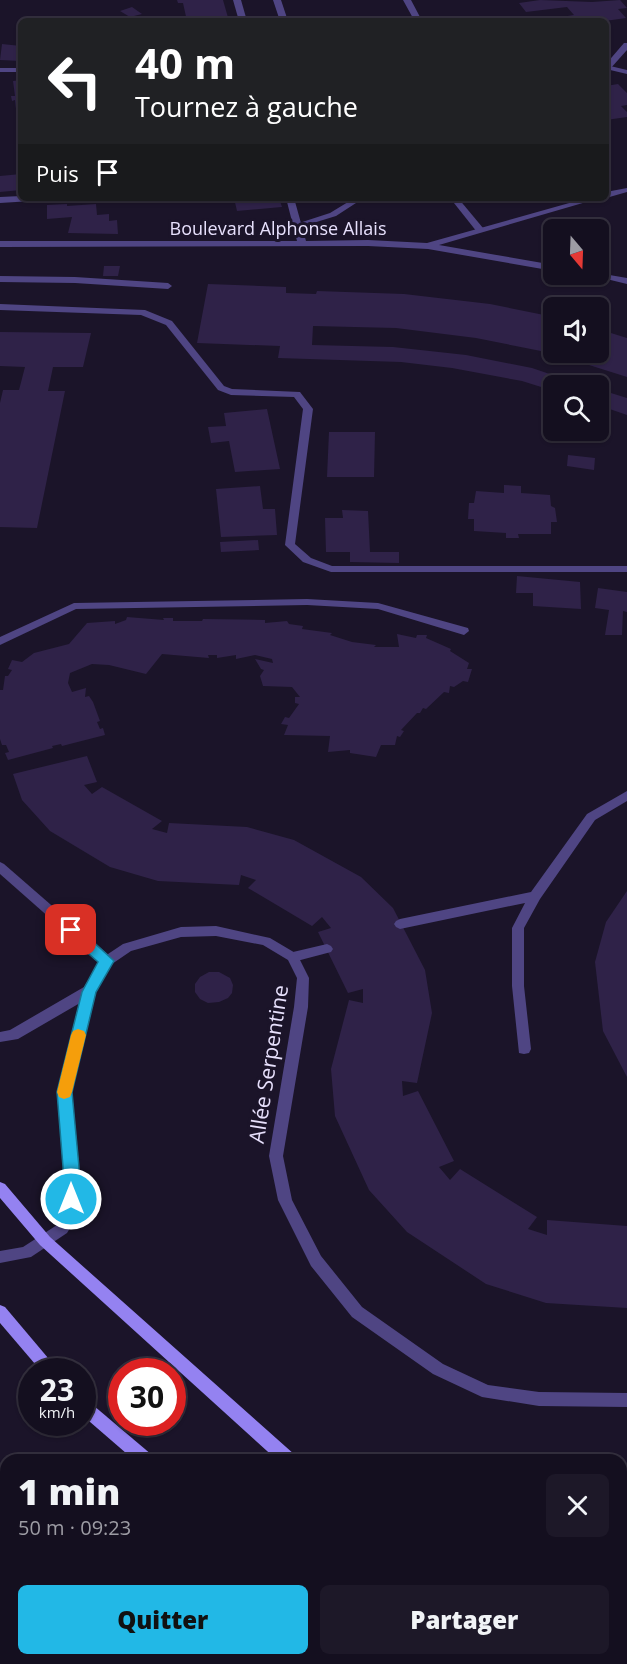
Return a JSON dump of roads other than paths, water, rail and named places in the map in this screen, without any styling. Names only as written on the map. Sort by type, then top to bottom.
[{"type":"main road","points":[[0,1188],[45,1241],[282,1454]]},
{"type":"main road","points":[[0,1312],[40,1358]]},
{"type":"main road","points":[[96,1417],[139,1454]]},
{"type":"street","points":[[237,0],[242,18]]},
{"type":"street","points":[[277,0],[283,18]]},
{"type":"street","points":[[407,0],[417,18]]},
{"type":"street","points":[[609,65],[627,45]]},
{"type":"street","points":[[609,68],[627,72]]},
{"type":"street","points":[[0,70],[18,70]]},
{"type":"street","points":[[609,194],[627,190]]},
{"type":"street","points":[[0,200],[18,199]]},
{"type":"street","points":[[291,201],[302,243]]},
{"type":"street","points":[[297,225],[316,222],[341,212],[352,201]]},
{"type":"street","points":[[456,201],[480,230]]},
{"type":"street","points":[[428,246],[585,201]]},
{"type":"street","name":"Boulevard Alphonse Allais","points":[[0,244],[302,243],[428,246],[543,266]]},
{"type":"street","points":[[609,278],[627,281]]},
{"type":"street","points":[[0,279],[75,280],[168,286]]},
{"type":"street","points":[[0,307],[142,312],[169,323],[221,388],[231,392],[297,394],[308,409],[290,545],[307,560],[331,569],[627,569]]},
{"type":"street","points":[[0,641],[74,606],[307,602],[378,606],[464,631]]},
{"type":"street","points":[[524,1049],[519,986],[518,928],[535,896],[591,817],[627,795]]},
{"type":"street","points":[[0,867],[107,961]]},
{"type":"street","points":[[399,924],[535,896]]},
{"type":"street","name":"Allée Serpentine","points":[[0,1257],[27,1252],[62,1229],[71,1215],[71,1167],[64,1092],[89,992],[107,961],[127,947],[181,932],[216,931],[266,941],[293,957],[303,978],[301,1007],[276,1156],[285,1200],[316,1261],[357,1312],[438,1369],[487,1392],[539,1399],[627,1400]]},
{"type":"street","points":[[293,957],[327,949]]},
{"type":"street","points":[[0,1037],[13,1035],[89,992]]}]
